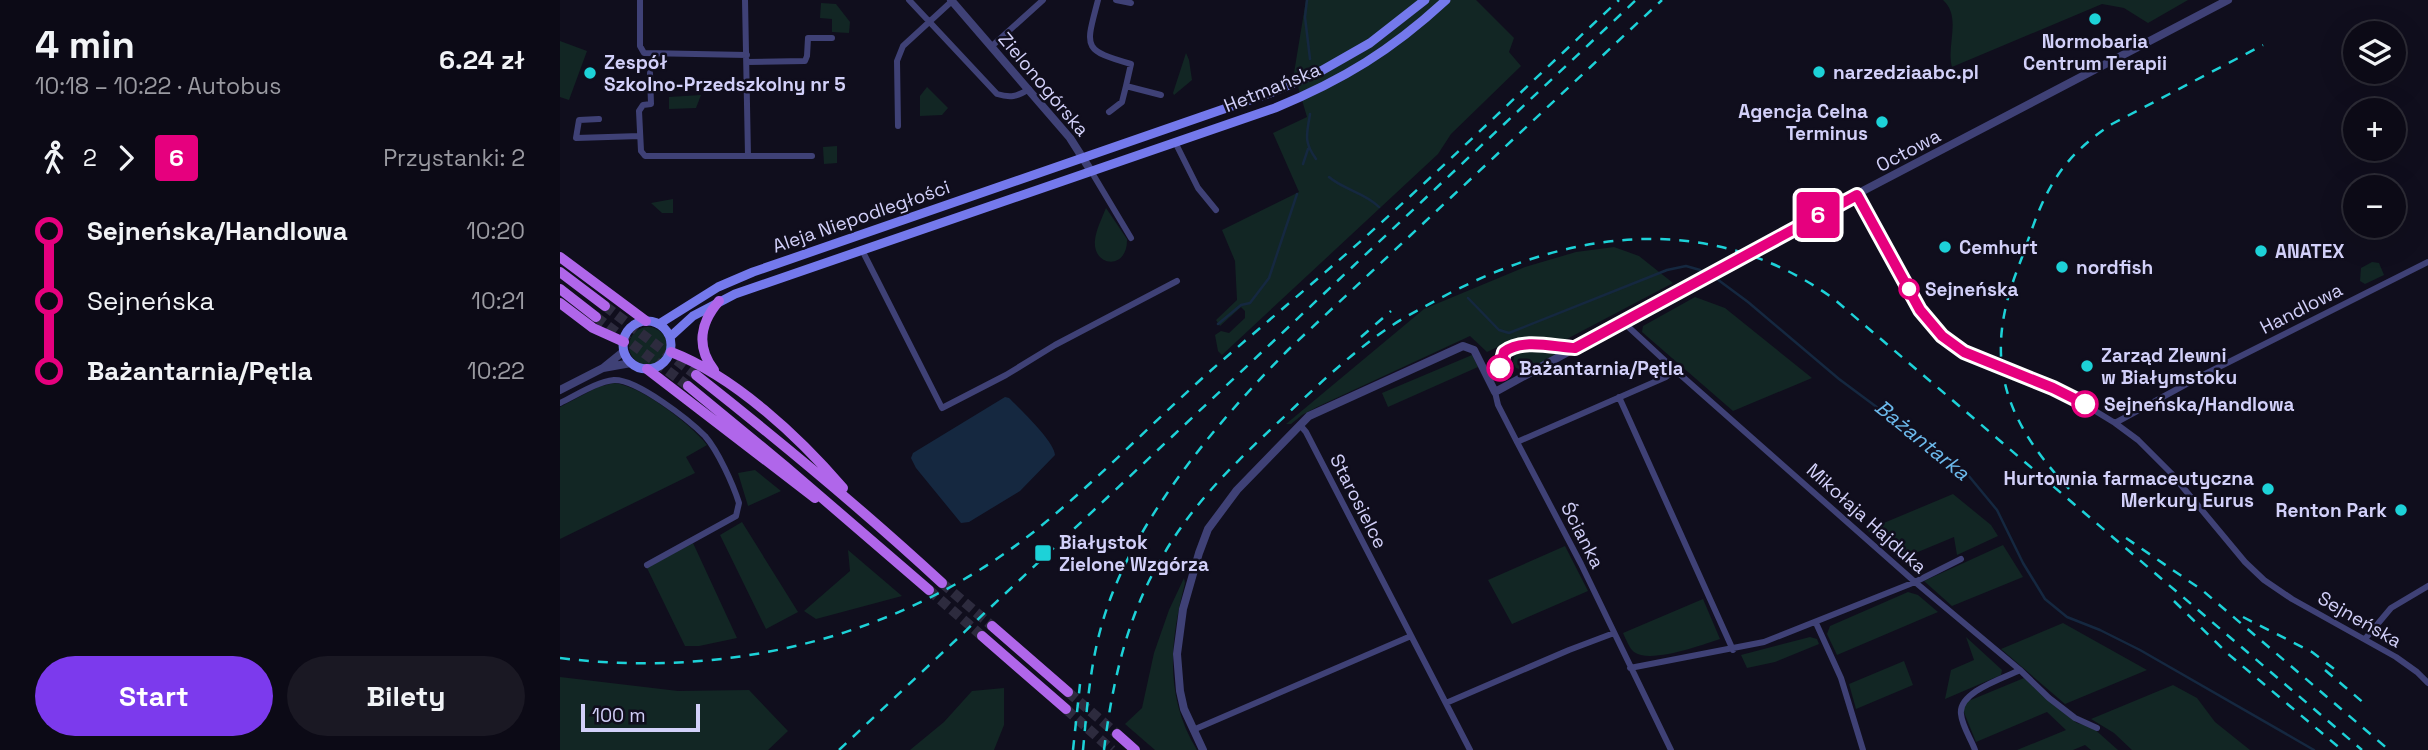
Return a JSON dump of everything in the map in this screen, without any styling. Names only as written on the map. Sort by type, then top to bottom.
[{"type":"main road","name":"Hetmańska","points":[[1083,157],[1270,93],[1321,71],[1370,43],[1425,0]]},
{"type":"main road","name":"Hetmańska","points":[[1091,171],[1275,108],[1318,90],[1380,55],[1446,0]]},
{"type":"main road","points":[[1270,93],[1275,108]]},
{"type":"main road","name":"Aleja Niepodległości","points":[[659,324],[744,275],[1083,157]]},
{"type":"main road","name":"Aleja Niepodległości","points":[[670,337],[693,316],[719,301],[764,283],[1091,171]]},
{"type":"main road","points":[[560,257],[646,321],[659,324],[670,337],[671,352],[668,358],[659,366],[647,369]]},
{"type":"main road","points":[[560,272],[605,306]]},
{"type":"main road","points":[[560,289],[596,317]]},
{"type":"main road","points":[[719,301],[707,318],[702,335],[704,354],[719,376]]},
{"type":"main road","points":[[560,303],[624,347],[631,363],[647,369],[800,489],[842,516]]},
{"type":"main road","points":[[624,347],[631,328],[646,321]]},
{"type":"main road","points":[[671,352],[692,360],[719,376],[795,437],[864,512]]},
{"type":"main road","points":[[696,375],[786,446],[942,583]]},
{"type":"main road","points":[[688,386],[929,590]]},
{"type":"main road","points":[[992,626],[1068,692]]},
{"type":"main road","points":[[982,636],[1066,709]]},
{"type":"main road","points":[[1116,734],[1135,750]]},
{"type":"street","points":[[640,0],[640,46],[643,53],[805,61],[808,38],[832,38]]},
{"type":"street","points":[[745,0],[748,156]]},
{"type":"street","points":[[909,0],[997,94],[1019,96],[1029,89]]},
{"type":"street","points":[[898,126],[897,61],[903,46],[952,0]]},
{"type":"street","name":"Zielonogórska","points":[[952,0],[1070,138],[1091,171]]},
{"type":"street","points":[[992,46],[1043,0]]},
{"type":"street","points":[[1098,0],[1088,38],[1101,56],[1130,64],[1122,102],[1109,112]]},
{"type":"street","points":[[1116,0],[1131,3]]},
{"type":"street","name":"Octowa","points":[[1495,392],[1857,195],[2228,0]]},
{"type":"street","points":[[650,73],[652,104],[640,107],[642,154],[649,157],[812,156]]},
{"type":"street","points":[[1126,86],[1161,95]]},
{"type":"street","points":[[599,119],[579,120],[576,138],[640,136]]},
{"type":"street","points":[[1174,142],[1198,188],[1216,210]]},
{"type":"street","points":[[1091,171],[1131,238]]},
{"type":"street","name":"Sejneńska","points":[[1857,195],[1920,310],[1942,336],[1964,352],[2069,395],[2115,423],[2138,440],[2171,472],[2229,543],[2264,580],[2292,599],[2365,639],[2428,682]]},
{"type":"street","points":[[862,250],[942,408],[1177,281]]},
{"type":"street","name":"Handlowa","points":[[2115,423],[2203,375],[2428,262]]},
{"type":"street","name":"Mikołaja Hajduka","points":[[1623,322],[2049,698],[2075,718],[2097,728]]},
{"type":"street","points":[[603,369],[624,347]]},
{"type":"street","name":"Ścianka","points":[[1300,425],[1318,411],[1458,347],[1474,350],[1495,392],[1498,405],[1671,750]]},
{"type":"street","points":[[560,390],[603,369],[631,363]]},
{"type":"street","points":[[1517,442],[1666,377],[1675,370]]},
{"type":"street","points":[[560,403],[605,382],[620,380],[643,389],[704,436],[717,456],[736,495],[738,510],[728,522],[647,565]]},
{"type":"street","points":[[1619,397],[1733,650]]},
{"type":"street","points":[[1203,750],[1192,730],[1180,691],[1177,654],[1183,609],[1199,553],[1208,529],[1219,513],[1300,425]]},
{"type":"street","name":"Starosielce","points":[[1300,425],[1470,750]]},
{"type":"street","points":[[1630,668],[1764,642],[1915,582],[1961,559]]},
{"type":"street","points":[[2365,639],[2392,608],[2428,586]]},
{"type":"street","points":[[1815,623],[1841,678],[1863,750]]},
{"type":"street","points":[[1446,703],[1614,633]]},
{"type":"street","points":[[1192,730],[1411,636]]},
{"type":"street","points":[[1975,750],[1961,716],[1961,707],[1967,696],[2020,670]]},
{"type":"green space","points":[[1306,0],[1476,0],[1514,38],[1509,52],[1521,66],[1451,134],[1438,154],[1222,355],[1218,351],[1215,335],[1221,331],[1229,333],[1245,318],[1245,311],[1241,307],[1220,326],[1216,320],[1237,300],[1235,261],[1222,230],[1299,192],[1273,133],[1307,117],[1294,73]]},
{"type":"green space","points":[[1943,0],[2188,0],[2148,23],[2124,8],[2102,4],[1952,67],[1952,15]]},
{"type":"green space","points":[[821,3],[836,4],[850,22],[849,33],[832,32],[832,19],[820,18]]},
{"type":"green space","points":[[560,41],[587,51],[569,100],[560,97]]},
{"type":"green space","points":[[1186,53],[1192,80],[1174,95],[1173,93]]},
{"type":"green space","points":[[927,87],[948,108],[942,115],[920,116],[920,96]]},
{"type":"green space","points":[[701,95],[696,108],[669,109],[669,97]]},
{"type":"green space","points":[[837,146],[837,163],[824,164],[823,147]]},
{"type":"green space","points":[[673,199],[673,213],[662,213],[651,203]]},
{"type":"green space","points":[[1106,208],[1127,239],[1122,256],[1110,262],[1099,256],[1095,240]]},
{"type":"green space","points":[[1614,247],[1639,256],[1673,283],[1563,341],[1514,339],[1487,352],[1470,336],[1317,407],[1291,424],[1286,424],[1424,309],[1525,267],[1576,252]]},
{"type":"green space","points":[[2372,262],[2379,263],[2384,275],[2365,284],[2360,281],[2361,268]]},
{"type":"green space","points":[[1695,297],[1725,308],[1812,378],[1733,411],[1642,332],[1643,326]]},
{"type":"green space","points":[[648,327],[661,333],[667,346],[661,359],[648,365],[635,359],[629,346],[635,333]]},
{"type":"green space","points":[[1525,349],[1559,353],[1526,371],[1516,368],[1513,362],[1515,353]]},
{"type":"green space","points":[[1472,355],[1478,367],[1388,407],[1382,393]]},
{"type":"green space","points":[[614,383],[625,385],[651,398],[689,427],[707,445],[686,457],[695,473],[560,539],[560,407],[598,387]]},
{"type":"green space","points":[[755,470],[781,491],[748,506],[738,473]]},
{"type":"green space","points":[[1953,494],[1991,525],[1998,536],[1957,555],[1954,537],[1901,559],[1867,530]]},
{"type":"green space","points":[[742,522],[798,612],[766,629],[720,535]]},
{"type":"green space","points":[[693,543],[737,638],[699,646],[685,646],[647,568]]},
{"type":"green space","points":[[2003,545],[2023,577],[1952,606],[1924,581]]},
{"type":"green space","points":[[1565,546],[1588,591],[1512,624],[1488,580]]},
{"type":"green space","points":[[848,550],[902,596],[816,619],[804,611],[850,571]]},
{"type":"green space","points":[[1184,578],[1176,626],[1173,668],[1179,709],[1197,750],[1155,750],[1125,724],[1142,708],[1154,653]]},
{"type":"green space","points":[[1908,592],[1918,595],[1938,612],[1837,655],[1827,634],[1830,626]]},
{"type":"green space","points":[[1703,599],[1720,639],[1663,655],[1642,655],[1631,648],[1623,633]]},
{"type":"green space","points":[[2063,623],[2147,670],[2065,704],[2001,649]]},
{"type":"green space","points":[[1810,637],[1817,639],[1819,644],[1775,662],[1747,668],[1741,655]]},
{"type":"green space","points":[[1966,637],[2002,670],[2001,675],[1945,699],[1951,670],[1974,660]]},
{"type":"green space","points":[[1904,661],[1913,685],[1856,709],[1849,684]]},
{"type":"green space","points":[[560,677],[678,691],[749,690],[788,731],[768,750],[560,750]]},
{"type":"green space","points":[[2024,678],[2077,723],[2092,727],[2118,750],[2091,750],[2085,745],[2073,750],[2017,750],[2066,730],[2047,712],[1976,742],[1963,710],[1966,702]]},
{"type":"green space","points":[[2173,685],[2197,698],[2215,722],[2250,750],[2132,750],[2114,733],[2091,719]]},
{"type":"green space","points":[[1004,688],[1004,725],[994,750],[910,750],[944,722],[972,691]]},
{"type":"water","points":[[1005,397],[1036,426],[1049,442],[1055,455],[1020,491],[969,522],[961,523],[916,468],[911,458],[913,453]]},
{"type":"waterway","name":"Bażantarka","points":[[1307,0],[1305,17],[1310,59]]},
{"type":"waterway","name":"Bażantarka","points":[[1310,114],[1308,142],[1316,159]]},
{"type":"waterway","points":[[1303,164],[1308,149]]},
{"type":"waterway","name":"Bażantarka","points":[[1329,177],[1379,207]]},
{"type":"waterway","points":[[1218,324],[1241,305],[1250,303],[1269,278],[1297,194]]},
{"type":"waterway","name":"Bażantarka","points":[[1468,298],[1499,330],[1509,333],[1667,270],[1686,266],[1700,270]]},
{"type":"waterway","name":"Bażantarka","points":[[1717,279],[1839,379],[1968,475],[1997,510],[2023,563],[2045,599],[2067,617],[2140,650],[2314,750]]},
{"type":"tunnel","points":[[605,306],[696,375]]},
{"type":"tunnel","points":[[596,317],[688,386]]},
{"type":"tunnel","points":[[942,583],[992,626]]},
{"type":"tunnel","points":[[929,590],[982,636]]},
{"type":"tunnel","points":[[1068,692],[1117,734]]},
{"type":"tunnel","points":[[1066,709],[1112,750]]},
{"type":"railway","points":[[560,658],[623,663],[685,662],[747,655],[808,643],[868,624],[925,600],[979,570],[1031,534],[1081,492],[1200,380],[1394,211],[1619,0]]},
{"type":"railway","points":[[839,750],[1636,0]]},
{"type":"railway","points":[[1083,750],[1095,655],[1115,586],[1154,512],[1179,476],[1233,409],[1289,349],[1662,0]]},
{"type":"railway","points":[[2069,489],[2035,448],[2022,426],[2004,381],[2001,356],[2002,330],[2009,296],[2046,195],[2055,179],[2078,151],[2112,124],[2263,45]]},
{"type":"railway","points":[[1104,750],[1123,651],[1149,581],[1174,538],[1202,500],[1267,432],[1368,343],[1398,322],[1450,293],[1498,271],[1547,254],[1595,243],[1644,239],[1693,242],[1741,252],[1788,271],[1834,299],[2362,750]]},
{"type":"railway","points":[[1361,337],[1391,311]]},
{"type":"railway","points":[[2126,538],[2202,590],[2389,750]]},
{"type":"railway","points":[[2174,601],[2227,653],[2342,750]]},
{"type":"railway","points":[[2243,617],[2312,652],[2338,672]]},
{"type":"railway","points":[[2325,670],[2365,704]]},
{"type":"railway","points":[[1073,750],[1080,684]]},
{"type":"bus line","name":"6","points":[[1500,368],[1504,352],[1514,347],[1523,345],[1575,348],[1857,195],[1920,310],[1942,336],[1964,352],[2085,404]]},
{"type":"place","name":"Normobaria Centrum Terapii","points":[[2095,19]]},
{"type":"place","name":"narzedziaabc.pl","points":[[1819,72]]},
{"type":"place","name":"Zespół Szkolno-Przedszkolny nr 5","points":[[590,73]]},
{"type":"place","name":"Agencja Celna Terminus","points":[[1882,122]]},
{"type":"place","name":"Cemhurt","points":[[1945,247]]},
{"type":"place","name":"ANATEX","points":[[2261,251]]},
{"type":"place","name":"nordfish","points":[[2062,267]]},
{"type":"place","name":"Sejneńska","points":[[1909,289]]},
{"type":"place","name":"Zarząd Zlewni w Białymstoku","points":[[2087,366]]},
{"type":"place","name":"Bażantarnia/Pętla","points":[[1500,368]]},
{"type":"place","name":"Sejneńska/Handlowa","points":[[2085,404]]},
{"type":"place","name":"Hurtownia farmaceutyczna Merkury Eurus","points":[[2268,489]]},
{"type":"place","name":"Renton Park","points":[[2401,510]]},
{"type":"place","name":"Białystok Zielone Wzgórza","points":[[1043,553]]}]
